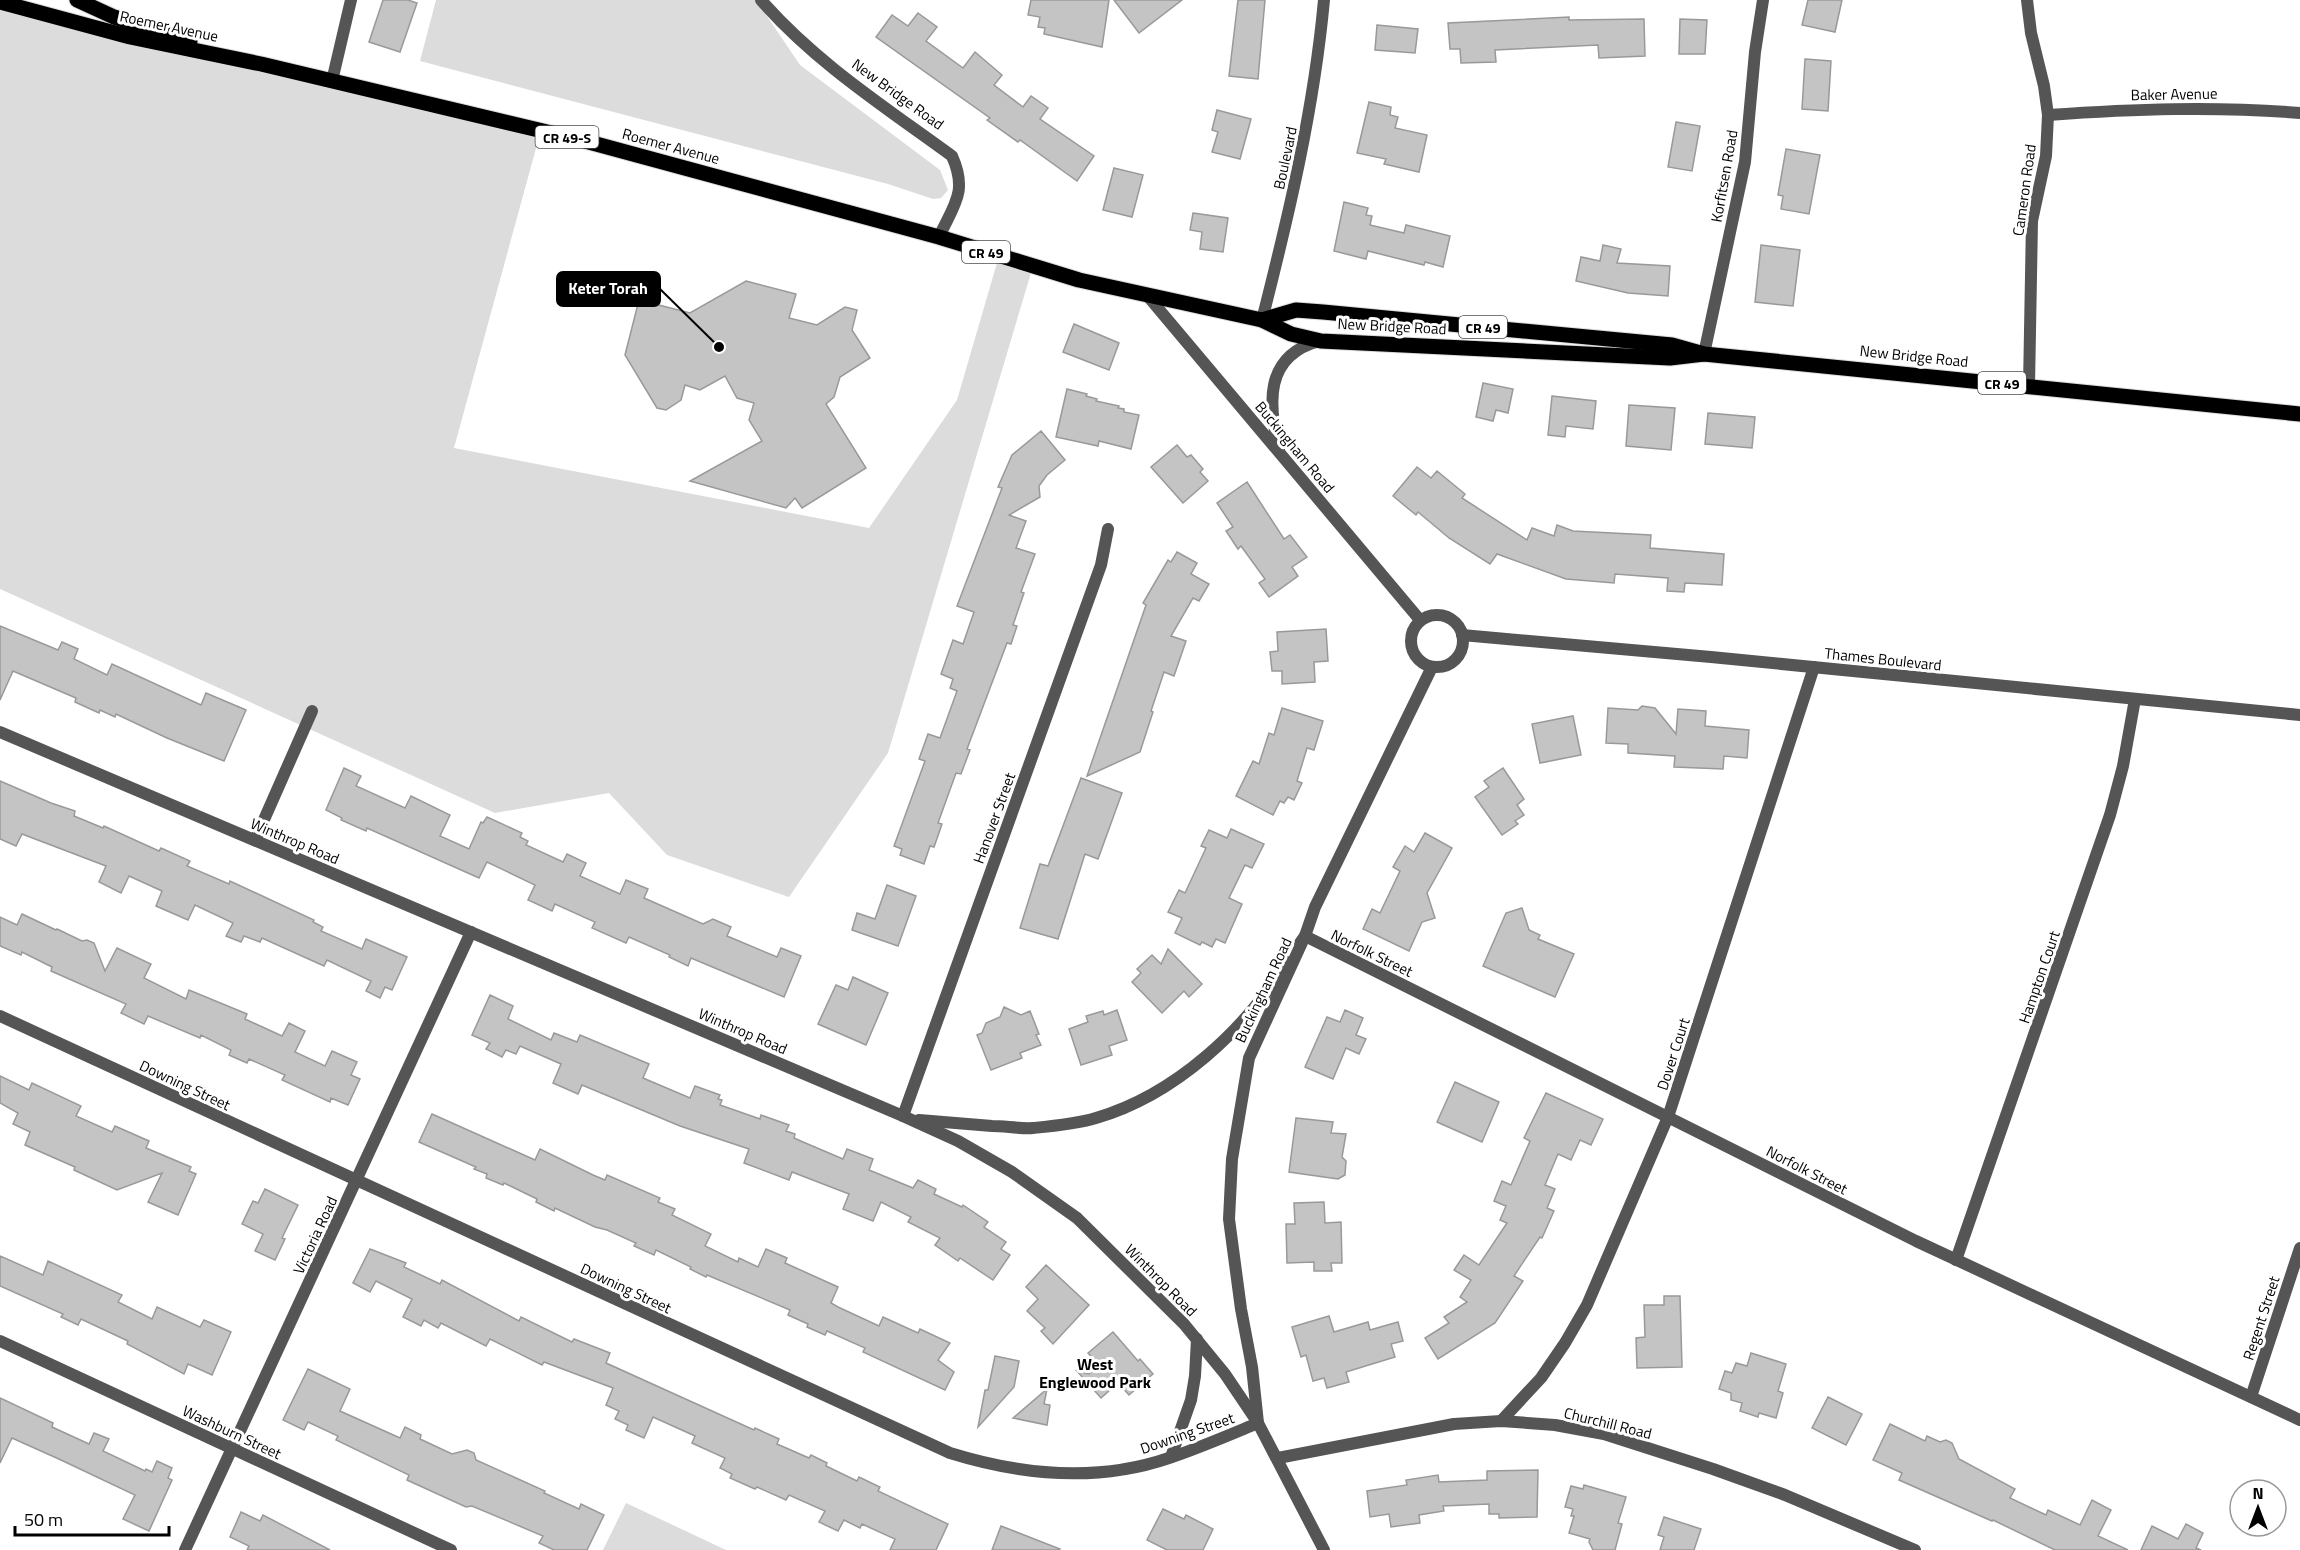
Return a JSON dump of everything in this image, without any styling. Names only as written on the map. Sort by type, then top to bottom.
[{"type":"main road","name":"Roemer Avenue","points":[[77,0],[114,17],[261,64]]},
{"type":"main road","name":"Roemer Avenue","points":[[0,2],[130,37],[261,64],[585,141],[939,237],[1079,279],[1146,294]]},
{"type":"main road","name":"New Bridge Road","points":[[1146,294],[1262,320],[1292,334],[1321,341],[1670,358],[1704,354]]},
{"type":"main road","name":"New Bridge Road","points":[[1262,320],[1296,310],[1672,345],[1704,354],[2300,414]]},
{"type":"street","points":[[332,81],[351,0]]},
{"type":"street","name":"New Bridge Road","points":[[761,0],[786,29],[815,55],[952,156],[961,182],[939,237]]},
{"type":"street","name":"Boulevard","points":[[1262,320],[1308,123],[1324,0]]},
{"type":"street","name":"Korfitsen Road","points":[[1704,354],[1745,162],[1755,52],[1763,0]]},
{"type":"street","name":"Cameron Road","points":[[2027,0],[2031,33],[2044,86],[2048,115],[2046,156],[2032,220],[2029,386]]},
{"type":"street","name":"Baker Avenue","points":[[2048,115],[2158,108],[2242,108],[2300,113]]},
{"type":"street","name":"Buckingham Road","points":[[1146,294],[1420,620]]},
{"type":"street","points":[[1280,454],[1271,407],[1278,374],[1285,362],[1302,346],[1321,341]]},
{"type":"street","name":"Hanover Street","points":[[908,1118],[1101,565],[1108,529]]},
{"type":"street","points":[[1434,614],[1443,615],[1457,624],[1462,635],[1462,648],[1453,662],[1446,666],[1432,667],[1421,662],[1414,656],[1411,647],[1412,629],[1420,620],[1434,614]]},
{"type":"street","name":"Thames Boulevard","points":[[1462,635],[2300,715]]},
{"type":"street","name":"Buckingham Road","points":[[1258,1423],[1252,1367],[1241,1309],[1229,1219],[1232,1159],[1249,1058],[1305,936],[1315,907],[1432,667]]},
{"type":"street","name":"Dover Court","points":[[1501,1421],[1541,1378],[1566,1343],[1587,1305],[1668,1117],[1814,667]]},
{"type":"street","name":"Hampton Court","points":[[1956,1260],[2110,815],[2123,766],[2135,699]]},
{"type":"street","points":[[255,840],[312,711]]},
{"type":"street","name":"Winthrop Road","points":[[0,732],[908,1118],[958,1141],[1012,1172],[1077,1218],[1184,1323],[1225,1374],[1258,1423],[1324,1550]]},
{"type":"street","name":"Victoria Road","points":[[185,1550],[471,932]]},
{"type":"street","points":[[908,1118],[1030,1128],[1063,1125],[1096,1118],[1128,1106],[1186,1071],[1225,1038],[1252,1009],[1305,936]]},
{"type":"street","name":"Norfolk Street","points":[[1305,936],[1956,1260],[2300,1420]]},
{"type":"street","name":"Downing Street","points":[[0,1017],[950,1453],[988,1465],[1028,1472],[1074,1474],[1114,1471],[1171,1457],[1258,1423]]},
{"type":"street","name":"Regent Street","points":[[2251,1397],[2300,1248]]},
{"type":"street","points":[[1171,1457],[1191,1400],[1197,1339]]},
{"type":"street","name":"Washburn Street","points":[[0,1341],[452,1550]]},
{"type":"street","name":"Churchill Road","points":[[1278,1458],[1454,1424],[1501,1421],[1555,1425],[1615,1438],[1713,1468],[1785,1495],[1914,1550]]},
{"type":"shaded area","points":[[436,0],[756,0],[800,65],[940,170],[948,190],[941,198],[933,199],[888,184],[420,61]]},
{"type":"shaded area","points":[[0,2],[541,130],[454,448],[869,528],[957,400],[999,256],[1033,266],[888,753],[789,897],[667,855],[609,793],[495,813],[0,589]]},
{"type":"shaded area","points":[[626,1503],[726,1550],[603,1550]]},
{"type":"building","points":[[383,0],[408,0],[417,3],[400,52],[369,42]]},
{"type":"building","points":[[1031,0],[1109,0],[1102,47],[1044,34],[1045,28],[1038,27],[1040,17],[1028,15]]},
{"type":"building","points":[[1114,0],[1182,0],[1139,33]]},
{"type":"building","points":[[1238,0],[1265,0],[1258,79],[1229,76]]},
{"type":"building","points":[[1808,0],[1842,0],[1835,32],[1802,25]]},
{"type":"building","points":[[918,13],[937,27],[926,41],[963,68],[975,52],[1002,75],[994,85],[1023,107],[1031,96],[1048,108],[1040,119],[1094,156],[1077,181],[1020,140],[1018,142],[987,120],[990,118],[876,37],[892,15],[908,26]]},
{"type":"building","points":[[1569,17],[1569,20],[1644,19],[1645,56],[1599,58],[1598,45],[1495,50],[1496,62],[1461,63],[1460,49],[1450,49],[1448,23]]},
{"type":"building","points":[[1680,19],[1707,20],[1705,54],[1679,54]]},
{"type":"building","points":[[1377,25],[1418,29],[1415,53],[1375,50]]},
{"type":"building","points":[[1805,59],[1831,61],[1828,111],[1802,109]]},
{"type":"building","points":[[1369,102],[1391,107],[1390,115],[1398,117],[1395,128],[1427,135],[1419,172],[1384,164],[1386,159],[1357,153]]},
{"type":"building","points":[[1217,110],[1251,119],[1240,159],[1212,152],[1218,132],[1212,130]]},
{"type":"building","points":[[1676,122],[1700,126],[1692,171],[1668,167]]},
{"type":"building","points":[[1786,149],[1820,155],[1809,214],[1781,209],[1783,196],[1778,195]]},
{"type":"building","points":[[1114,168],[1143,175],[1132,217],[1103,210]]},
{"type":"building","points":[[1344,202],[1368,208],[1366,215],[1372,216],[1370,225],[1404,233],[1406,225],[1450,236],[1443,267],[1425,262],[1424,265],[1368,251],[1366,259],[1334,251]]},
{"type":"building","points":[[1193,213],[1228,218],[1223,252],[1200,249],[1202,232],[1190,230]]},
{"type":"building","points":[[1603,245],[1621,249],[1617,263],[1670,266],[1668,296],[1628,293],[1576,281],[1581,257],[1600,261]]},
{"type":"building","points":[[1761,245],[1800,250],[1793,306],[1755,302]]},
{"type":"building","points":[[746,281],[796,294],[789,318],[817,325],[845,307],[857,310],[852,330],[870,358],[840,377],[834,397],[826,404],[866,468],[802,508],[795,498],[786,508],[690,481],[762,441],[749,420],[754,403],[737,398],[725,376],[700,390],[685,385],[681,400],[666,410],[657,408],[625,355],[639,300],[690,313]]},
{"type":"building","points":[[1074,324],[1119,343],[1109,370],[1063,352]]},
{"type":"building","points":[[1483,383],[1513,389],[1508,413],[1496,410],[1493,421],[1476,417]]},
{"type":"building","points":[[1067,389],[1087,394],[1086,396],[1097,399],[1096,401],[1119,406],[1118,408],[1124,409],[1124,412],[1139,415],[1131,449],[1099,441],[1098,446],[1056,437]]},
{"type":"building","points":[[1552,396],[1596,401],[1593,429],[1566,426],[1565,437],[1548,435]]},
{"type":"building","points":[[1629,405],[1675,408],[1671,450],[1626,446]]},
{"type":"building","points":[[1708,413],[1755,417],[1752,448],[1705,444]]},
{"type":"building","points":[[1041,431],[1065,460],[1047,475],[1039,486],[1040,497],[1009,515],[1026,521],[1016,548],[1035,554],[1021,592],[1024,593],[1013,625],[1017,626],[1011,644],[1007,643],[967,749],[970,750],[961,774],[956,773],[938,823],[942,824],[934,847],[930,846],[924,864],[900,855],[902,849],[894,846],[925,761],[919,759],[928,734],[940,738],[957,691],[950,688],[953,679],[941,674],[953,640],[963,644],[974,612],[957,606],[1002,488],[998,487],[1012,455]]},
{"type":"building","points":[[1177,445],[1187,457],[1191,455],[1203,469],[1200,472],[1208,481],[1183,503],[1151,467]]},
{"type":"building","points":[[1417,467],[1431,478],[1437,471],[1465,494],[1462,498],[1527,540],[1532,528],[1554,536],[1557,525],[1573,531],[1651,535],[1650,548],[1724,554],[1722,585],[1685,583],[1684,592],[1667,591],[1668,578],[1615,574],[1614,583],[1566,579],[1497,554],[1490,564],[1449,538],[1418,512],[1416,515],[1393,496]]},
{"type":"building","points":[[1247,482],[1284,539],[1290,535],[1307,557],[1292,567],[1298,576],[1269,597],[1259,583],[1265,579],[1241,546],[1238,549],[1226,531],[1233,527],[1217,503]]},
{"type":"building","points":[[1177,552],[1197,563],[1191,574],[1209,584],[1199,601],[1193,598],[1171,636],[1186,641],[1174,676],[1164,672],[1140,752],[1087,776],[1146,605],[1143,603],[1168,560],[1171,562]]},
{"type":"building","points":[[0,626],[58,650],[62,642],[78,649],[74,659],[107,675],[112,664],[201,705],[206,693],[246,710],[224,761],[116,714],[115,717],[100,710],[99,713],[75,702],[76,698],[13,671],[0,700]]},
{"type":"building","points":[[1326,629],[1328,661],[1314,662],[1315,682],[1282,684],[1282,671],[1272,671],[1270,652],[1278,651],[1277,632]]},
{"type":"building","points":[[1642,706],[1655,708],[1676,734],[1678,709],[1706,711],[1705,726],[1749,730],[1747,758],[1724,756],[1723,769],[1674,767],[1675,756],[1628,753],[1628,744],[1606,743],[1608,708],[1638,710]]},
{"type":"building","points":[[1282,708],[1323,721],[1314,750],[1307,748],[1297,781],[1302,783],[1294,800],[1288,797],[1284,803],[1280,801],[1273,815],[1236,796],[1253,761],[1259,764],[1269,733],[1274,735]]},
{"type":"building","points":[[1573,716],[1581,755],[1540,763],[1532,724]]},
{"type":"building","points":[[344,768],[361,776],[356,786],[405,808],[411,796],[450,815],[440,836],[469,849],[481,822],[483,823],[487,817],[522,833],[520,837],[528,841],[526,845],[563,862],[567,854],[586,863],[580,876],[620,894],[626,880],[648,889],[644,898],[703,924],[713,919],[731,927],[727,936],[777,957],[781,948],[801,956],[784,997],[691,958],[688,966],[669,957],[670,955],[629,937],[626,943],[592,928],[595,922],[555,904],[552,911],[528,900],[535,885],[487,862],[479,878],[367,828],[366,831],[341,820],[342,818],[326,810]]},
{"type":"building","points":[[1503,768],[1524,799],[1517,805],[1524,815],[1515,821],[1518,824],[1502,835],[1475,797],[1489,787],[1484,781]]},
{"type":"building","points":[[1081,778],[1122,793],[1098,859],[1085,854],[1058,939],[1020,928],[1040,864],[1048,866]]},
{"type":"building","points":[[0,781],[75,811],[74,816],[103,828],[104,826],[159,851],[161,848],[190,861],[187,866],[229,884],[230,881],[314,920],[313,922],[323,927],[321,931],[362,949],[366,939],[407,957],[392,990],[385,987],[380,998],[366,991],[371,981],[327,960],[324,966],[262,938],[260,942],[244,936],[241,942],[226,936],[233,923],[195,905],[188,920],[156,906],[162,891],[129,876],[121,893],[99,882],[106,866],[22,834],[16,846],[0,839]]},
{"type":"building","points":[[1231,829],[1264,844],[1252,868],[1245,865],[1229,898],[1242,904],[1225,943],[1216,939],[1212,947],[1202,942],[1200,945],[1175,933],[1182,918],[1168,912],[1179,890],[1185,893],[1206,848],[1201,846],[1209,830],[1227,838]]},
{"type":"building","points":[[1425,833],[1452,848],[1427,893],[1435,918],[1422,922],[1409,951],[1363,929],[1372,909],[1380,913],[1400,871],[1393,867],[1405,846],[1414,852]]},
{"type":"building","points":[[887,885],[916,896],[898,946],[852,930],[857,913],[875,919]]},
{"type":"building","points":[[1522,908],[1529,930],[1540,935],[1538,939],[1574,954],[1555,997],[1483,966],[1506,913]]},
{"type":"building","points":[[22,914],[82,941],[87,940],[94,943],[105,971],[117,948],[151,964],[144,978],[186,999],[189,990],[247,1014],[245,1019],[282,1036],[289,1023],[305,1031],[295,1052],[325,1066],[332,1051],[357,1062],[351,1075],[360,1079],[348,1105],[331,1098],[330,1102],[282,1080],[285,1075],[249,1059],[247,1063],[229,1055],[231,1050],[201,1035],[200,1038],[148,1016],[144,1024],[121,1013],[126,1004],[51,971],[52,967],[22,952],[21,955],[0,946],[0,917],[17,925]]},
{"type":"building","points":[[1168,949],[1202,984],[1189,997],[1184,991],[1162,1013],[1132,982],[1141,973],[1137,969],[1152,955],[1161,964]]},
{"type":"building","points":[[853,977],[888,993],[866,1045],[818,1024],[836,985],[848,990]]},
{"type":"building","points":[[490,995],[513,1006],[508,1019],[551,1040],[554,1033],[577,1042],[580,1035],[649,1064],[643,1078],[690,1098],[695,1086],[720,1095],[718,1099],[722,1100],[720,1105],[760,1119],[761,1115],[789,1125],[786,1131],[795,1134],[794,1138],[803,1142],[843,1159],[847,1149],[873,1159],[869,1170],[913,1188],[918,1180],[936,1189],[934,1194],[962,1207],[963,1205],[988,1222],[984,1227],[1006,1242],[1001,1249],[1010,1255],[993,1280],[960,1258],[958,1261],[935,1245],[940,1238],[908,1222],[911,1217],[881,1202],[873,1221],[843,1209],[849,1194],[792,1172],[789,1180],[744,1163],[749,1149],[680,1126],[582,1085],[578,1094],[553,1083],[561,1064],[520,1046],[516,1054],[506,1050],[502,1057],[486,1049],[490,1043],[472,1035]]},
{"type":"building","points":[[1004,1007],[1021,1015],[1030,1011],[1041,1045],[1020,1053],[1022,1058],[991,1070],[977,1035],[982,1033],[986,1023],[1000,1017]]},
{"type":"building","points":[[1117,1010],[1127,1040],[1109,1046],[1112,1055],[1081,1065],[1069,1029],[1088,1022],[1086,1016],[1103,1011],[1104,1015]]},
{"type":"building","points":[[1345,1010],[1363,1018],[1356,1035],[1366,1039],[1359,1054],[1346,1048],[1333,1079],[1305,1067],[1327,1017],[1340,1022]]},
{"type":"building","points":[[0,1076],[29,1090],[32,1083],[81,1106],[76,1116],[112,1132],[115,1126],[149,1141],[146,1148],[191,1167],[189,1171],[196,1174],[178,1215],[148,1202],[162,1173],[117,1190],[74,1170],[75,1167],[25,1145],[30,1132],[13,1124],[18,1113],[0,1103]]},
{"type":"building","points":[[1455,1082],[1499,1102],[1482,1142],[1437,1122]]},
{"type":"building","points":[[1546,1093],[1603,1119],[1591,1145],[1580,1140],[1571,1160],[1558,1154],[1545,1185],[1555,1189],[1547,1208],[1554,1211],[1542,1238],[1540,1237],[1514,1276],[1523,1281],[1495,1323],[1438,1359],[1425,1338],[1449,1323],[1444,1317],[1467,1302],[1460,1297],[1471,1280],[1454,1270],[1464,1255],[1479,1265],[1507,1223],[1500,1220],[1506,1206],[1494,1201],[1502,1181],[1511,1185],[1530,1141],[1524,1138]]},
{"type":"building","points":[[432,1114],[535,1160],[540,1149],[605,1180],[607,1175],[660,1198],[658,1202],[675,1209],[672,1215],[711,1234],[705,1246],[738,1262],[739,1258],[758,1267],[766,1249],[787,1258],[785,1263],[838,1287],[831,1303],[838,1307],[879,1326],[883,1317],[918,1333],[920,1329],[950,1343],[938,1360],[954,1372],[945,1390],[863,1352],[865,1348],[827,1331],[825,1335],[807,1327],[808,1324],[788,1315],[790,1310],[707,1275],[706,1277],[656,1250],[654,1255],[634,1246],[636,1243],[607,1230],[595,1227],[555,1208],[554,1211],[536,1202],[537,1199],[504,1183],[503,1185],[486,1178],[487,1174],[474,1169],[476,1167],[419,1142]]},
{"type":"building","points":[[1296,1118],[1333,1122],[1331,1133],[1346,1134],[1342,1157],[1346,1161],[1345,1175],[1338,1179],[1289,1172]]},
{"type":"building","points":[[265,1189],[298,1205],[282,1238],[285,1239],[275,1260],[255,1251],[263,1234],[242,1224],[253,1201],[258,1203]]},
{"type":"building","points":[[1324,1202],[1325,1223],[1341,1222],[1342,1263],[1331,1263],[1332,1271],[1314,1271],[1314,1262],[1287,1263],[1286,1224],[1295,1224],[1294,1203]]},
{"type":"building","points":[[370,1249],[406,1263],[404,1267],[440,1284],[442,1280],[519,1321],[521,1317],[572,1342],[574,1339],[610,1353],[606,1363],[754,1430],[755,1428],[779,1439],[777,1444],[809,1458],[811,1455],[827,1463],[826,1466],[857,1481],[859,1477],[880,1487],[878,1491],[948,1524],[936,1550],[890,1550],[895,1539],[862,1524],[860,1528],[844,1520],[838,1531],[819,1522],[825,1511],[789,1495],[786,1500],[730,1478],[732,1474],[720,1468],[725,1458],[692,1443],[695,1436],[653,1417],[644,1438],[626,1430],[628,1425],[615,1419],[619,1411],[606,1405],[613,1388],[544,1362],[542,1365],[490,1339],[486,1346],[441,1323],[438,1328],[424,1320],[421,1326],[403,1317],[412,1299],[376,1281],[370,1292],[353,1283]]},
{"type":"building","points":[[0,1256],[43,1275],[48,1261],[122,1295],[118,1302],[152,1319],[157,1307],[200,1327],[204,1320],[231,1332],[212,1375],[188,1364],[184,1374],[127,1344],[128,1341],[81,1319],[78,1325],[61,1317],[63,1314],[0,1286]]},
{"type":"building","points":[[1046,1265],[1089,1305],[1053,1344],[1041,1331],[1045,1328],[1027,1311],[1038,1299],[1026,1287]]},
{"type":"building","points":[[1664,1296],[1680,1296],[1682,1367],[1637,1368],[1636,1338],[1645,1337],[1644,1305],[1664,1305]]},
{"type":"building","points":[[1329,1316],[1334,1332],[1368,1322],[1370,1330],[1398,1322],[1403,1341],[1391,1344],[1395,1357],[1346,1372],[1349,1382],[1327,1388],[1324,1378],[1313,1381],[1306,1355],[1301,1357],[1292,1327]]},
{"type":"building","points":[[1113,1332],[1138,1361],[1140,1359],[1153,1374],[1129,1395],[1118,1383],[1101,1398],[1077,1371],[1089,1374],[1099,1365],[1088,1353]]},
{"type":"building","points":[[1751,1353],[1786,1364],[1778,1391],[1783,1393],[1776,1418],[1759,1413],[1758,1417],[1740,1411],[1742,1403],[1731,1400],[1731,1393],[1719,1389],[1725,1371],[1732,1373],[1736,1363],[1747,1366]]},
{"type":"building","points":[[995,1356],[1019,1361],[1014,1387],[978,1427],[985,1390],[988,1390]]},
{"type":"building","points":[[308,1369],[350,1389],[340,1411],[400,1438],[405,1427],[421,1435],[420,1439],[452,1454],[467,1450],[474,1453],[476,1460],[545,1491],[544,1493],[579,1509],[581,1504],[604,1515],[587,1550],[554,1550],[539,1543],[543,1536],[472,1506],[466,1507],[407,1480],[409,1475],[336,1440],[338,1436],[308,1422],[304,1430],[283,1420]]},
{"type":"building","points":[[1047,1389],[1044,1404],[1050,1405],[1047,1425],[1013,1418]]},
{"type":"building","points":[[1828,1397],[1862,1414],[1846,1445],[1812,1428]]},
{"type":"building","points":[[0,1398],[53,1423],[52,1427],[89,1444],[94,1433],[109,1439],[103,1451],[145,1471],[146,1469],[152,1472],[157,1461],[172,1468],[168,1478],[172,1480],[149,1531],[123,1519],[135,1495],[61,1460],[12,1438],[0,1463]]},
{"type":"building","points":[[1890,1424],[1925,1441],[1927,1436],[1940,1442],[1946,1440],[1952,1443],[1959,1459],[2015,1489],[2010,1498],[2046,1515],[2048,1510],[2080,1525],[2092,1500],[2111,1510],[2098,1536],[2128,1550],[2055,1550],[1993,1520],[1899,1480],[1902,1473],[1873,1460]]},
{"type":"building","points":[[1538,1470],[1537,1517],[1499,1518],[1499,1514],[1489,1514],[1489,1504],[1443,1506],[1444,1511],[1419,1515],[1420,1523],[1391,1527],[1389,1514],[1370,1517],[1367,1491],[1407,1485],[1406,1480],[1438,1475],[1439,1482],[1487,1480],[1487,1471]]},
{"type":"building","points":[[1584,1485],[1626,1497],[1618,1523],[1622,1524],[1615,1550],[1593,1550],[1590,1539],[1569,1533],[1574,1516],[1571,1516],[1573,1509],[1565,1507],[1571,1486],[1583,1489]]},
{"type":"building","points":[[1163,1509],[1184,1519],[1186,1515],[1213,1529],[1203,1550],[1167,1550],[1147,1540]]},
{"type":"building","points":[[241,1512],[260,1521],[263,1515],[330,1550],[247,1550],[249,1546],[230,1537]]},
{"type":"building","points":[[1664,1517],[1701,1529],[1694,1550],[1660,1550],[1664,1537],[1658,1535]]},
{"type":"building","points":[[2186,1524],[2203,1533],[2196,1548],[2201,1550],[2141,1550],[2152,1526],[2178,1539]]},
{"type":"building","points":[[1001,1526],[1060,1549],[992,1550]]},
{"type":"place","name":"Keter Torah","points":[[719,347]]},
{"type":"district","name":"West Englewood Park","points":[[1095,1373]]}]
